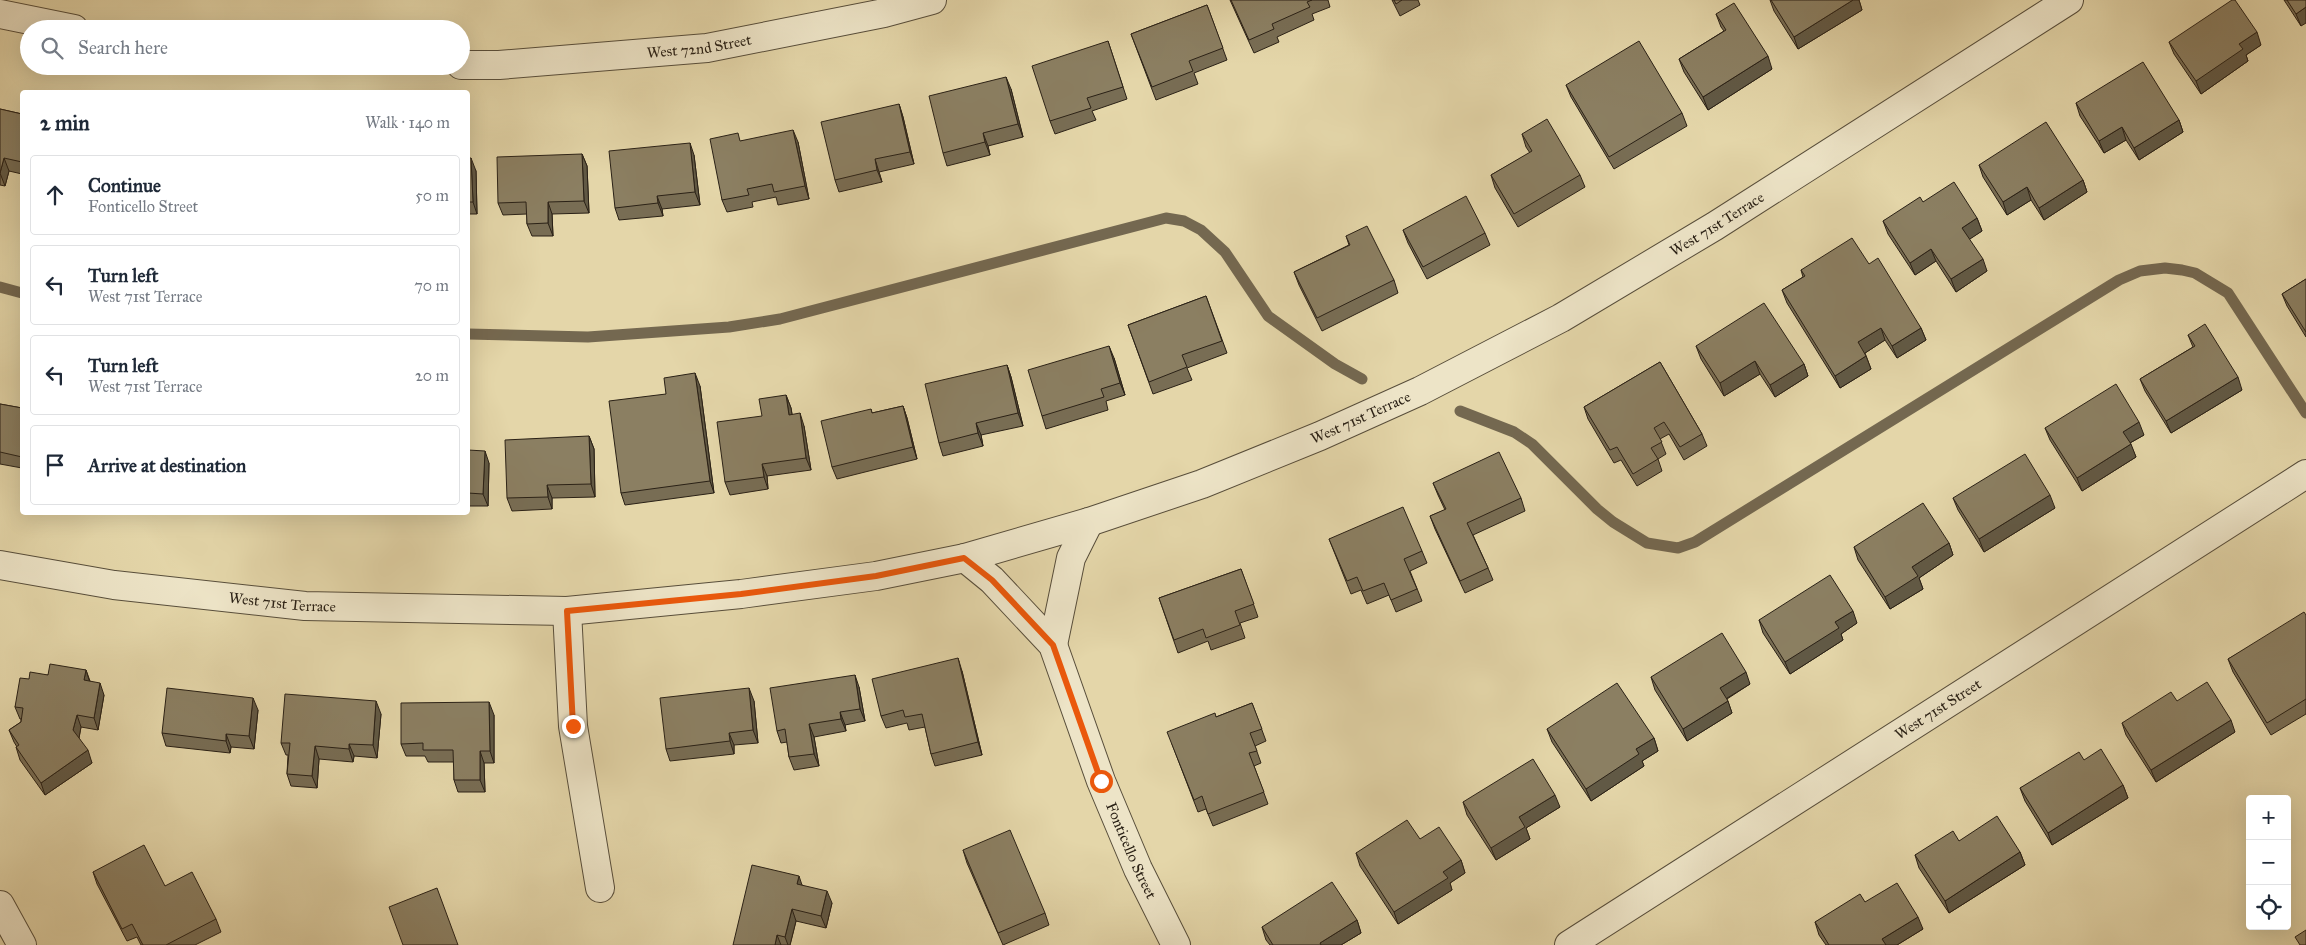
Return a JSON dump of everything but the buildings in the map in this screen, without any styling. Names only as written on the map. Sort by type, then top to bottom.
[{"type":"street","name":"West 72nd Street","points":[[470,65],[499,65],[707,48],[884,14],[932,0]]},
{"type":"street","name":"West 71st Terrace","points":[[0,565],[114,585],[305,606],[567,611],[760,592],[876,576],[964,558],[1089,522],[1202,484],[1320,436],[1420,391],[1561,318],[1715,226],[2069,0]]},
{"type":"street","points":[[0,14],[30,20]]},
{"type":"street","name":"West 71st Street","points":[[1569,945],[2306,474]]},
{"type":"street","points":[[1053,645],[1071,558],[1089,522]]},
{"type":"street","name":"Fonticello Street","points":[[964,558],[992,580],[1053,645],[1101,781],[1138,869],[1176,945]]},
{"type":"street","points":[[567,611],[573,726],[600,888]]},
{"type":"street","points":[[0,905],[22,945]]},
{"type":"waterway","points":[[470,334],[588,337],[729,327],[780,319],[1166,218],[1184,221],[1201,230],[1225,252],[1268,316],[1335,364],[1362,379]]},
{"type":"waterway","points":[[1460,411],[1514,432],[1532,444],[1597,509],[1613,522],[1647,543],[1678,548],[1695,542],[2119,280],[2140,271],[2165,268],[2195,273],[2228,293],[2306,413]]},
{"type":"waterway","points":[[0,287],[20,292]]},
{"type":"route","points":[[573,726],[567,611],[741,594],[876,576],[964,558],[992,580],[1053,645],[1101,781]]}]
